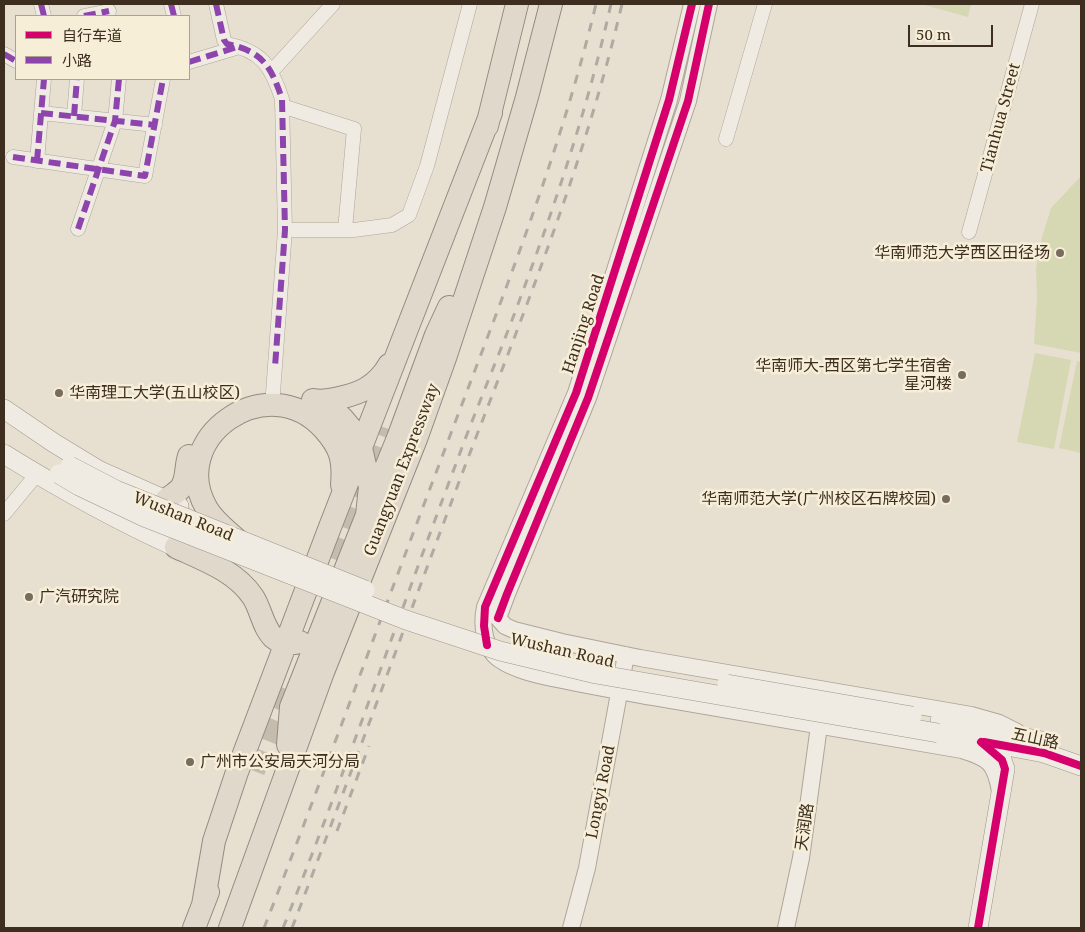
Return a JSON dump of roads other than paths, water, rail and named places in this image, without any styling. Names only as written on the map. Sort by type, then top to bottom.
[{"type":"highway","name":"Guangyuan Expressway","points":[[386,428],[431,307],[491,113],[518,4]]},
{"type":"highway","name":"Guangyuan Expressway","points":[[230,928],[286,770],[387,507],[416,439],[445,358],[495,207],[528,96],[551,4]]},
{"type":"highway","points":[[203,905],[214,841],[222,817],[341,500],[491,113]]},
{"type":"highway","points":[[286,770],[291,707],[398,438],[436,335],[495,207]]},
{"type":"highway","points":[[166,500],[180,488],[185,478],[186,463],[193,445],[204,428],[232,405],[260,394],[273,393],[318,401],[337,398],[366,389],[386,371],[403,341]]},
{"type":"highway","points":[[318,401],[332,409],[343,419],[353,431],[361,448],[370,487],[367,515]]},
{"type":"highway","points":[[236,539],[215,520],[207,509],[198,485],[198,468],[201,452],[209,438],[236,413],[248,408],[274,405],[302,411],[318,422],[332,438],[341,455],[344,468],[341,500]]},
{"type":"highway","points":[[176,546],[232,576],[244,586],[253,597],[270,633],[276,640],[286,644],[298,642],[312,636],[322,627]]},
{"type":"highway","points":[[194,928],[254,771]]},
{"type":"main road","points":[[4,409],[100,471],[182,507],[188,514],[185,534],[176,546],[125,522],[4,454]]},
{"type":"main road","name":"Wushan Road","points":[[4,424],[62,469],[113,503],[153,521],[406,620],[500,651],[596,674],[939,727],[1023,736],[1081,753]]},
{"type":"main road","name":"Wushan Road","points":[[4,440],[62,469],[236,539],[434,617],[497,638],[614,664],[939,727],[981,742]]},
{"type":"main road","points":[[978,928],[1005,769],[1002,760],[981,742]]},
{"type":"main road","name":"五山路","points":[[981,742],[1044,754],[1081,766]]},
{"type":"street","points":[[216,4],[224,40],[227,44],[245,47],[259,56],[271,72],[282,99],[284,230],[273,393]]},
{"type":"street","points":[[271,72],[333,4]]},
{"type":"street","points":[[284,230],[345,230],[392,225],[409,215],[427,166],[470,4]]},
{"type":"street","name":"Hanjing Road","points":[[620,692],[559,679],[516,668],[502,662],[487,645],[484,626],[485,607],[576,393],[669,100],[692,4]]},
{"type":"street","name":"Hanjing Road","points":[[626,655],[514,630],[505,626],[498,618],[506,594],[588,398],[688,101],[709,4]]},
{"type":"street","points":[[726,139],[765,4]]},
{"type":"street","name":"Tianhua Street","points":[[969,232],[1032,4]]},
{"type":"street","points":[[88,15],[109,10]]},
{"type":"street","points":[[190,62],[240,46]]},
{"type":"street","points":[[4,54],[15,60]]},
{"type":"street","points":[[37,161],[44,80]]},
{"type":"street","points":[[74,116],[77,80]]},
{"type":"street","points":[[78,228],[115,121],[119,80]]},
{"type":"street","points":[[13,157],[145,176],[163,80]]},
{"type":"street","points":[[282,106],[354,129],[345,230]]},
{"type":"street","points":[[41,113],[155,125]]},
{"type":"street","points":[[4,514],[37,474]]},
{"type":"street","points":[[626,655],[971,715],[999,723],[1023,736]]},
{"type":"street","name":"Longyi Road","points":[[571,928],[587,868],[626,655]]},
{"type":"street","points":[[620,692],[962,750],[976,754],[992,766],[997,774],[1001,796]]},
{"type":"street","name":"天润路","points":[[786,928],[801,858],[819,726]]},
{"type":"tunnel","points":[[325,591],[386,428]]},
{"type":"tunnel","points":[[254,771],[291,679]]},
{"type":"railway","points":[[264,928],[506,289],[546,176],[581,62],[596,4]]},
{"type":"railway","points":[[283,928],[547,224],[593,78],[611,4]]},
{"type":"railway","points":[[292,928],[551,238],[590,122],[622,4]]},
{"type":"railway","points":[[337,831],[369,746]]},
{"type":"place","name":"华南师范大学西区田径场","points":[[1060,253]]},
{"type":"place","name":"华南师大-西区第七学生宿舍 星河楼","points":[[962,375]]},
{"type":"place","name":"华南理工大学(五山校区)","points":[[59,393]]},
{"type":"place","name":"华南师范大学(广州校区石牌校园)","points":[[946,499]]},
{"type":"place","name":"广汽研究院","points":[[29,597]]},
{"type":"place","name":"广州市公安局天河分局","points":[[190,762]]}]
